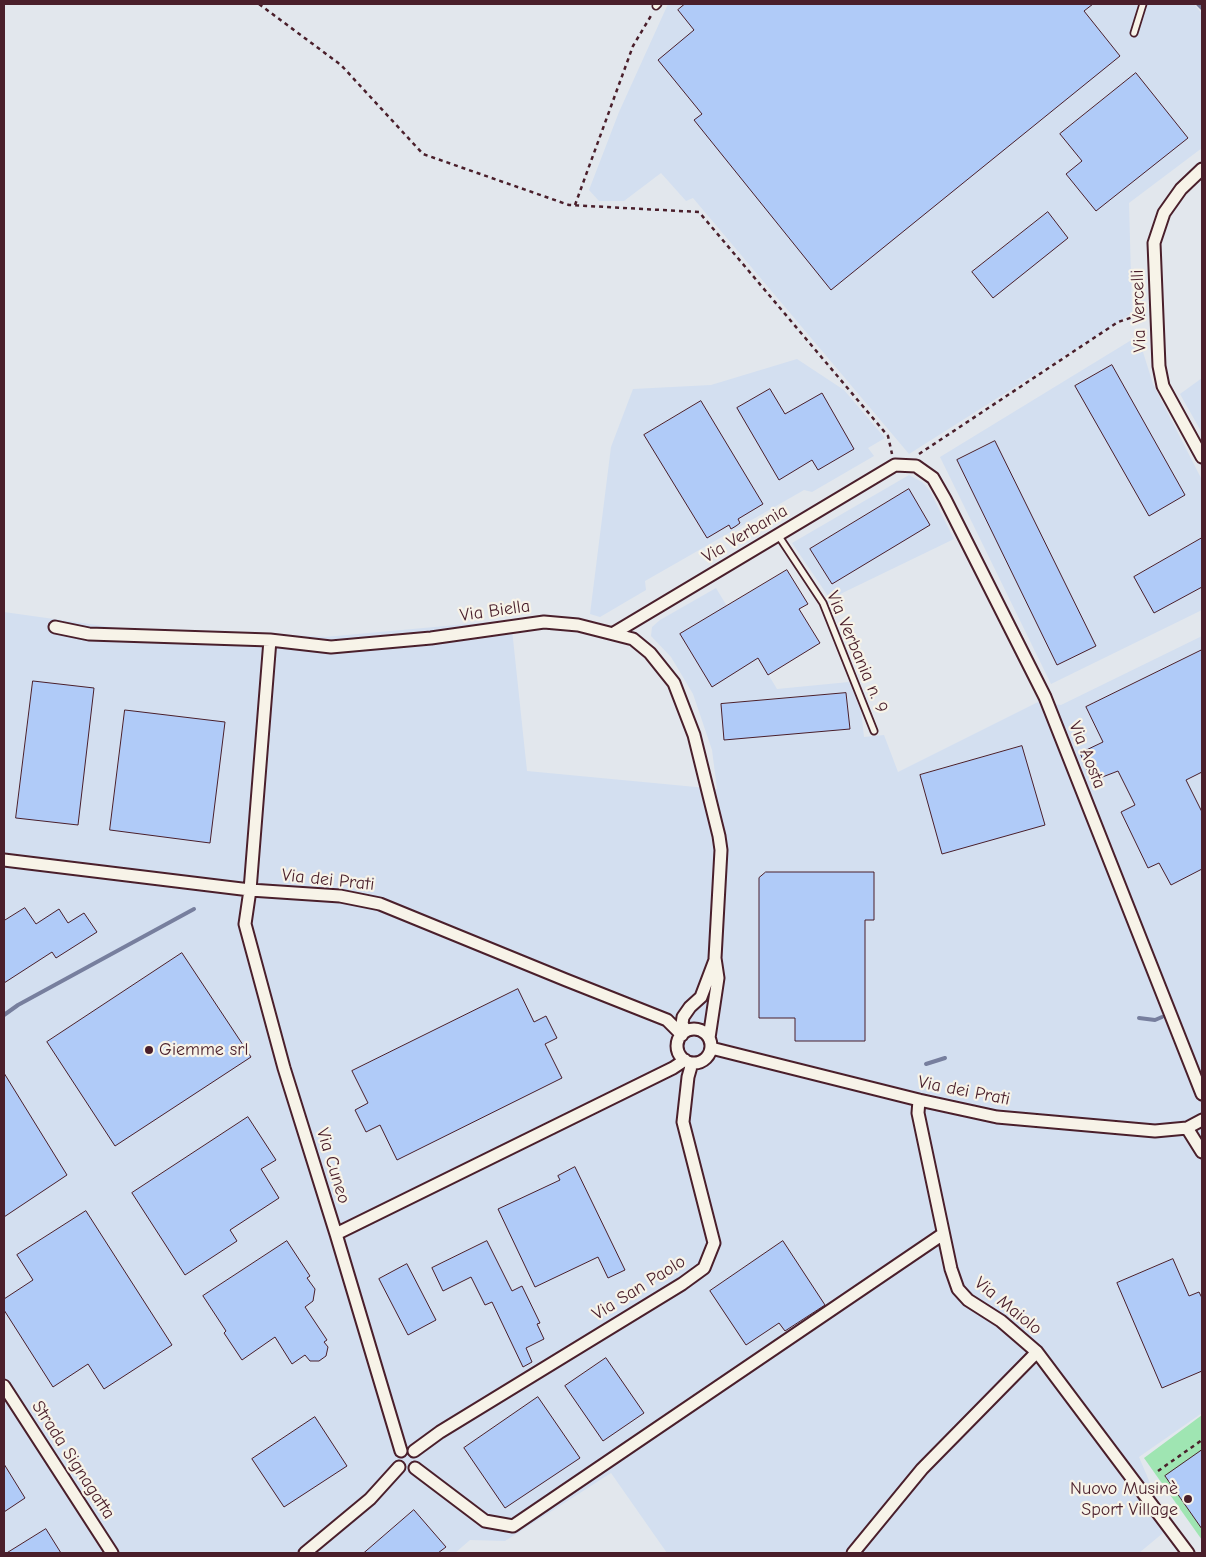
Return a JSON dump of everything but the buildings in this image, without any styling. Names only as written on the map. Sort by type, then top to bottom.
[{"type":"street","name":"Via Vercelli","points":[[1202,169],[1181,188],[1164,213],[1154,243],[1158,366],[1163,386],[1202,457]]},
{"type":"street","points":[[895,465],[916,466]]},
{"type":"street","name":"Via Verbania","points":[[614,633],[895,465]]},
{"type":"street","name":"Via Aosta","points":[[916,466],[933,478],[945,499],[1045,697],[1202,1094]]},
{"type":"street","name":"Via Biella","points":[[55,627],[89,634],[270,640],[330,647],[431,638],[544,622],[578,625],[633,639],[650,653],[674,683],[694,735],[719,836],[721,850],[715,958],[718,978],[710,1043]]},
{"type":"street","points":[[250,890],[270,640]]},
{"type":"street","name":"Via dei Prati","points":[[4,860],[250,890],[340,896],[380,904],[667,1020],[684,1033]]},
{"type":"street","name":"Via Cuneo","points":[[250,890],[245,924],[284,1068],[401,1451]]},
{"type":"street","name":"Via Biella","points":[[684,1033],[683,1017],[701,997],[715,958]]},
{"type":"street","points":[[336,1234],[673,1068],[689,1062],[702,1061],[710,1053],[710,1043],[701,1031],[696,1030],[684,1033],[679,1040],[678,1051],[689,1062]]},
{"type":"street","name":"Via dei Prati","points":[[710,1043],[918,1100],[997,1117],[1155,1132],[1187,1128]]},
{"type":"street","name":"Via San Paolo","points":[[414,1452],[440,1432],[682,1284],[704,1268],[714,1243],[683,1122],[689,1062]]},
{"type":"street","name":"Via Maiolo","points":[[918,1100],[918,1113],[950,1269],[958,1289],[968,1300],[1001,1321],[1037,1352],[1188,1553]]},
{"type":"street","points":[[1202,1120],[1187,1128],[1202,1152]]},
{"type":"street","points":[[415,1468],[485,1520],[513,1526],[943,1234]]},
{"type":"street","points":[[853,1553],[922,1469],[1037,1352]]},
{"type":"street","name":"Strada Signagatta","points":[[4,1386],[112,1553]]},
{"type":"street","points":[[408,1449],[414,1452],[418,1458],[415,1468],[408,1471],[399,1467],[396,1460],[401,1451],[408,1449]]},
{"type":"street","points":[[304,1553],[370,1499],[399,1467]]},
{"type":"lane","points":[[1134,34],[1144,4]]},
{"type":"lane","name":"Via Verbania n. 9","points":[[778,535],[823,603],[874,731]]},
{"type":"path","points":[[259,4],[341,65],[423,154],[569,205],[699,212],[888,436],[895,465]]},
{"type":"path","points":[[576,205],[634,46],[657,5]]},
{"type":"path","points":[[916,466],[919,455],[1118,322],[1136,316],[1156,315]]},
{"type":"path","points":[[1158,1471],[1202,1440]]},
{"type":"shaded area","points":[[668,4],[1194,4],[1202,14],[1202,148],[1129,203],[1132,313],[909,454],[693,198],[686,201],[661,173],[624,201],[599,201],[589,190],[619,112]]},
{"type":"shaded area","points":[[1138,336],[1153,384],[1202,480],[1202,610],[1051,684],[940,457]]},
{"type":"shaded area","points":[[797,359],[844,390],[885,438],[868,448],[874,456],[812,492],[804,490],[645,581],[646,590],[600,617],[590,614],[611,447],[633,389],[711,385]]},
{"type":"shaded area","points":[[1202,378],[1202,433],[1180,394]]},
{"type":"shaded area","points":[[909,475],[922,482],[930,491],[954,539],[830,599],[792,543]]},
{"type":"shaded area","points":[[716,588],[777,689],[849,682],[861,710],[864,737],[884,735],[898,772],[1038,702],[1061,705],[1202,636],[1202,1413],[1139,1457],[1169,1528],[1139,1553],[667,1553],[611,1473],[505,1541],[470,1540],[455,1553],[4,1553],[4,612],[139,631],[258,633],[325,637],[511,620],[527,771],[717,789],[712,750],[693,694],[671,657],[651,636],[652,627],[660,620]]},
{"type":"green space","name":"Nuovo Musinè Sport Village","points":[[1202,1415],[1202,1540],[1144,1458]]},
{"type":"waterway","points":[[1198,4],[1202,8]]},
{"type":"waterway","points":[[4,1015],[18,1005],[194,909]]},
{"type":"waterway","points":[[1139,1018],[1155,1020],[1162,1017]]},
{"type":"waterway","points":[[926,1064],[945,1058]]},
{"type":"place","name":"Giemme srl","points":[[149,1050]]},
{"type":"place","name":"Nuovo Musinè Sport Village","points":[[1188,1499]]}]
